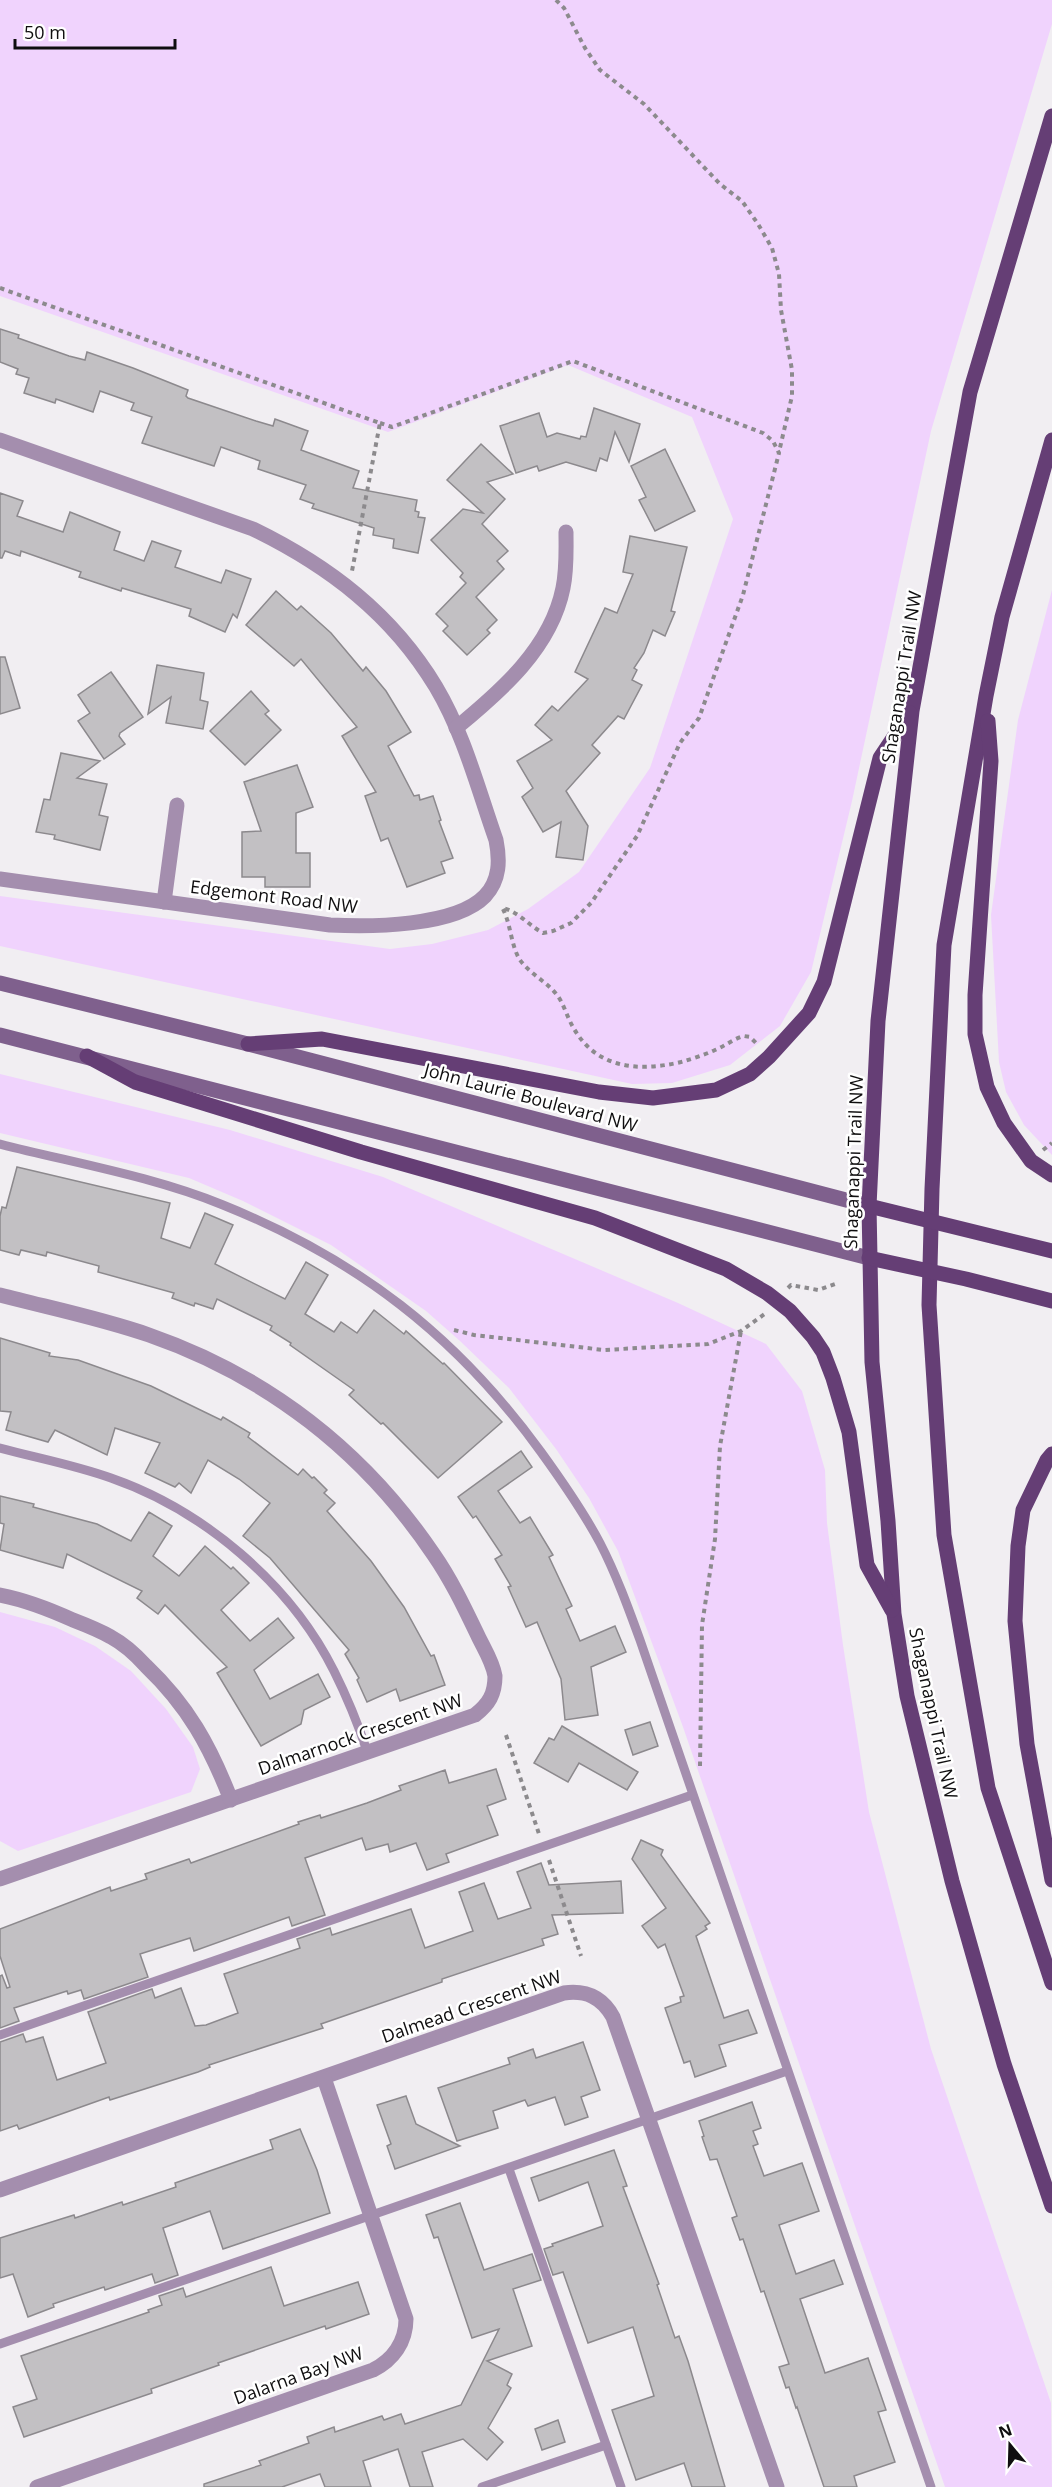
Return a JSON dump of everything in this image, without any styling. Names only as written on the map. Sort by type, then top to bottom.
[{"type":"main road","name":"Shaganappi Trail NW","points":[[1052,116],[970,392],[912,711],[878,1021],[869,1206],[872,1362],[888,1521],[894,1614],[907,1696],[952,1881],[1004,2064],[1052,2206]]},
{"type":"main road","name":"Shaganappi Trail NW","points":[[1052,440],[1002,617],[986,696],[944,945],[929,1272],[929,1305],[946,1546],[988,1788],[1052,1983]]},
{"type":"main road","points":[[986,696],[991,761],[975,995],[975,1034],[987,1087],[1004,1123],[1030,1161],[1052,1175]]},
{"type":"main road","points":[[248,1044],[322,1039],[599,1092],[653,1098],[716,1090],[750,1074],[769,1057],[809,1012],[824,982],[880,758],[912,711]]},
{"type":"main road","name":"John Laurie Boulevard NW","points":[[0,983],[248,1044],[931,1222],[1052,1251]]},
{"type":"main road","points":[[0,1035],[869,1258],[1052,1301]]},
{"type":"main road","points":[[87,1056],[147,1085],[361,1152],[595,1218],[726,1269],[767,1293],[790,1311],[823,1352],[849,1432],[867,1565],[894,1614]]},
{"type":"main road","points":[[1052,1454],[1023,1510],[1018,1546],[1015,1621],[1027,1744],[1052,1880]]},
{"type":"street","points":[[0,440],[253,529],[291,548],[350,586],[388,622],[410,649],[437,688],[456,728],[496,840],[499,864],[492,887]]},
{"type":"street","points":[[456,728],[493,697],[519,671],[540,641],[555,613],[563,589],[566,532]]},
{"type":"street","points":[[164,902],[177,805]]},
{"type":"street","name":"Edgemont Road NW","points":[[0,879],[330,925],[381,926],[412,923],[451,914],[475,904],[492,887]]},
{"type":"street","name":"Dalmarnock Crescent NW","points":[[0,1295],[150,1335],[207,1358],[245,1377],[304,1416],[349,1454],[386,1491],[417,1530],[452,1582],[494,1669],[494,1691],[487,1706],[475,1715],[0,1879]]},
{"type":"street","points":[[0,1595],[52,1610],[112,1637],[135,1655],[171,1689],[196,1725],[214,1757],[231,1800]]},
{"type":"street","name":"Dalmead Crescent NW","points":[[0,2190],[564,1993],[586,1993],[600,2000],[613,2017],[777,2487]]},
{"type":"street","name":"Dalarna Bay NW","points":[[37,2487],[384,2365],[402,2341],[406,2319],[324,2078]]},
{"type":"lane","points":[[0,1144],[143,1180],[222,1204],[322,1252],[387,1294],[424,1323],[471,1367],[513,1415],[568,1490],[600,1543],[620,1586],[640,1640],[931,2487]]},
{"type":"lane","points":[[0,1448],[109,1477],[147,1492],[222,1537],[292,1607],[313,1637],[334,1670],[368,1751]]},
{"type":"lane","points":[[0,2035],[692,1795]]},
{"type":"lane","points":[[0,2344],[787,2071]]},
{"type":"lane","points":[[509,2169],[621,2487]]},
{"type":"lane","points":[[482,2487],[606,2445]]},
{"type":"path","points":[[503,908],[516,912],[526,923],[543,933],[563,928],[591,903],[637,836],[680,743],[699,718],[715,677],[743,595],[792,396],[792,370],[781,310],[779,274],[772,248],[759,224],[742,201],[720,184],[644,104],[600,70],[585,48],[564,8],[556,0]]},
{"type":"path","points":[[0,288],[392,426],[573,361],[763,433],[773,441],[779,453]]},
{"type":"path","points":[[350,586],[380,423]]},
{"type":"path","points":[[492,887],[510,923],[516,951],[521,961],[558,996],[586,1047],[599,1057],[613,1063],[638,1066],[660,1065],[696,1058],[744,1036],[750,1037],[760,1047]]},
{"type":"path","points":[[783,1293],[791,1285],[818,1290],[838,1283]]},
{"type":"path","points":[[424,1323],[474,1335],[604,1350],[708,1344],[741,1331],[766,1313]]},
{"type":"path","points":[[692,1795],[700,1773],[702,1625],[715,1539],[720,1446],[741,1331]]},
{"type":"shaded area","points":[[0,0],[1052,0],[1052,24],[931,431],[852,801],[811,972],[780,1026],[730,1065],[672,1083],[632,1084],[0,946],[0,896],[390,949],[432,944],[488,930],[528,909],[579,872],[650,768],[733,519],[692,417],[568,365],[388,432],[0,296]]},
{"type":"shaded area","points":[[1052,590],[1052,1155],[1024,1125],[1006,1092],[999,1062],[991,915],[1018,720]]},
{"type":"shaded area","points":[[0,1074],[230,1130],[383,1177],[678,1303],[766,1344],[802,1391],[825,1470],[827,1523],[869,1812],[931,2049],[1051,2403],[1052,2487],[945,2487],[683,1727],[618,1551],[589,1498],[556,1449],[509,1388],[460,1341],[426,1311],[331,1245],[243,1201],[189,1178],[0,1133]]},
{"type":"shaded area","points":[[0,1612],[55,1627],[95,1646],[131,1671],[166,1709],[193,1747],[200,1769],[191,1792],[18,1851],[0,1841]]},
{"type":"building","points":[[0,329],[19,335],[18,338],[69,356],[85,360],[87,352],[133,368],[188,390],[186,396],[188,398],[256,421],[273,426],[275,419],[308,431],[301,450],[359,471],[353,488],[417,500],[415,511],[419,512],[418,517],[425,518],[418,553],[393,548],[394,539],[373,535],[374,528],[312,508],[314,504],[300,499],[306,485],[258,469],[260,461],[221,447],[214,466],[142,443],[152,417],[131,410],[134,403],[100,391],[93,412],[56,399],[55,403],[24,393],[29,378],[16,374],[18,369],[0,362]]},
{"type":"building","points":[[594,408],[640,424],[629,462],[615,432],[607,461],[600,458],[596,471],[566,462],[539,471],[537,466],[516,473],[500,426],[539,413],[547,437],[557,433],[580,439],[581,436],[586,437]]},
{"type":"building","points":[[481,444],[513,474],[487,482],[505,499],[482,524],[508,551],[497,561],[504,569],[476,597],[497,620],[487,630],[490,633],[467,655],[443,631],[448,626],[436,614],[466,583],[460,577],[463,573],[431,540],[463,509],[483,513],[447,480]]},
{"type":"building","points":[[665,449],[695,511],[655,531],[639,500],[646,497],[631,466]]},
{"type":"building","points":[[0,493],[23,501],[17,516],[63,532],[70,512],[120,532],[114,550],[144,561],[152,541],[181,551],[175,567],[221,583],[226,570],[251,579],[237,618],[233,614],[225,632],[189,616],[191,609],[122,588],[121,591],[79,577],[81,572],[21,551],[20,556],[5,551],[0,558]]},
{"type":"building","points":[[630,536],[687,547],[671,611],[675,612],[665,636],[653,630],[644,653],[634,668],[637,670],[632,680],[642,685],[624,719],[618,716],[592,745],[600,753],[566,791],[588,826],[583,860],[556,857],[561,822],[543,832],[522,797],[533,788],[517,761],[552,740],[535,725],[552,706],[558,711],[588,679],[575,672],[605,608],[617,613],[633,574],[623,572]]},
{"type":"building","points":[[276,591],[297,610],[301,606],[331,633],[363,671],[366,667],[386,691],[411,732],[388,746],[414,796],[419,795],[420,800],[433,796],[441,820],[439,821],[453,858],[441,862],[445,873],[407,887],[388,838],[381,841],[365,796],[376,792],[342,736],[357,727],[301,659],[294,666],[246,625]]},
{"type":"building","points":[[0,657],[5,657],[20,708],[0,714]]},
{"type":"building","points":[[157,665],[204,673],[200,700],[208,702],[203,729],[166,723],[171,697],[148,714]]},
{"type":"building","points":[[111,672],[143,717],[120,733],[119,736],[125,744],[104,759],[78,721],[90,713],[78,695]]},
{"type":"building","points":[[251,691],[269,711],[265,714],[281,730],[245,765],[210,731]]},
{"type":"building","points":[[61,753],[100,761],[77,778],[107,784],[99,815],[108,817],[100,850],[54,839],[55,835],[36,832],[44,799],[50,800]]},
{"type":"building","points":[[297,765],[313,807],[296,813],[296,853],[310,853],[310,887],[265,887],[265,877],[242,877],[242,832],[261,831],[244,782]]},
{"type":"building","points":[[17,1167],[170,1203],[161,1238],[190,1248],[205,1213],[233,1225],[215,1264],[285,1299],[306,1262],[328,1275],[305,1314],[334,1332],[341,1322],[357,1333],[374,1310],[404,1334],[406,1331],[444,1363],[502,1422],[438,1478],[383,1423],[381,1424],[349,1395],[354,1390],[270,1330],[272,1326],[217,1299],[213,1309],[195,1303],[194,1306],[172,1298],[174,1293],[98,1272],[99,1266],[47,1252],[46,1256],[21,1250],[19,1255],[0,1250],[0,1216],[2,1207],[6,1208]]},
{"type":"building","points":[[0,1338],[50,1353],[49,1356],[78,1360],[151,1386],[221,1420],[223,1417],[250,1433],[248,1437],[298,1475],[303,1469],[312,1478],[314,1477],[327,1490],[324,1493],[335,1503],[327,1511],[371,1561],[404,1607],[431,1656],[434,1655],[445,1685],[400,1701],[396,1689],[367,1702],[357,1680],[359,1678],[345,1654],[349,1650],[270,1558],[243,1536],[270,1503],[239,1479],[208,1460],[191,1493],[179,1483],[175,1487],[145,1473],[160,1443],[115,1428],[107,1455],[55,1430],[48,1442],[6,1430],[11,1412],[0,1411]]},
{"type":"building","points":[[521,1451],[532,1467],[498,1491],[520,1523],[530,1517],[553,1555],[549,1557],[572,1606],[566,1609],[580,1641],[615,1626],[626,1652],[591,1667],[598,1715],[565,1720],[561,1679],[537,1622],[526,1627],[508,1587],[511,1586],[495,1559],[502,1555],[476,1516],[473,1518],[458,1497]]},
{"type":"building","points":[[0,1496],[97,1524],[131,1541],[149,1512],[172,1526],[153,1556],[179,1576],[205,1546],[231,1569],[233,1567],[249,1583],[221,1610],[250,1641],[278,1618],[294,1638],[254,1670],[270,1699],[318,1674],[330,1697],[304,1710],[301,1724],[261,1746],[217,1673],[227,1667],[165,1605],[158,1614],[137,1598],[142,1591],[67,1554],[63,1568],[0,1550],[4,1524],[0,1523]]},
{"type":"building","points":[[650,1722],[658,1746],[633,1755],[625,1730]]},
{"type":"building","points":[[562,1726],[638,1772],[627,1790],[579,1763],[568,1782],[534,1763],[549,1738],[554,1740]]},
{"type":"building","points":[[496,1769],[506,1799],[487,1806],[498,1835],[446,1854],[449,1862],[427,1870],[416,1843],[390,1852],[388,1844],[366,1850],[362,1838],[305,1858],[325,1915],[292,1926],[289,1917],[194,1951],[190,1938],[140,1954],[148,1977],[84,1999],[81,1990],[68,1994],[67,1991],[14,2008],[19,2021],[0,2028],[0,1976],[2,1975],[7,1988],[10,1987],[0,1956],[0,1929],[110,1887],[111,1891],[147,1879],[145,1874],[189,1859],[191,1863],[299,1824],[298,1822],[320,1815],[321,1818],[367,1803],[401,1790],[399,1786],[445,1770],[449,1783]]},
{"type":"building","points":[[641,1840],[663,1850],[661,1855],[710,1923],[705,1926],[707,1929],[696,1936],[724,2018],[748,2010],[757,2033],[719,2045],[726,2066],[695,2077],[690,2061],[684,2063],[665,2008],[681,2002],[680,1997],[684,1996],[665,1944],[658,1948],[642,1926],[666,1908],[632,1859]]},
{"type":"building","points":[[541,1863],[549,1885],[621,1881],[623,1913],[552,1915],[558,1934],[542,1939],[544,1945],[442,1979],[442,1982],[321,2024],[323,2028],[209,2065],[210,2067],[198,2072],[110,2100],[109,2097],[19,2129],[17,2125],[0,2131],[0,2042],[23,2034],[26,2042],[43,2037],[57,2080],[106,2063],[88,2012],[152,1989],[155,1998],[181,1988],[195,2026],[206,2025],[238,2013],[224,1974],[300,1948],[297,1939],[330,1928],[332,1935],[411,1909],[425,1948],[473,1931],[459,1892],[484,1883],[498,1919],[531,1908],[517,1872]]},
{"type":"building","points":[[583,2042],[600,2090],[581,2097],[588,2117],[565,2125],[555,2097],[528,2106],[525,2100],[493,2111],[498,2128],[457,2141],[438,2088],[510,2064],[508,2058],[533,2049],[536,2058]]},
{"type":"building","points":[[406,2096],[416,2124],[460,2146],[395,2169],[387,2146],[391,2144],[377,2105]]},
{"type":"building","points":[[752,2102],[761,2128],[753,2131],[758,2144],[753,2146],[764,2176],[802,2163],[819,2211],[779,2225],[796,2274],[834,2260],[843,2284],[800,2299],[825,2373],[868,2358],[886,2410],[878,2412],[895,2462],[854,2476],[857,2487],[824,2487],[797,2407],[789,2387],[786,2388],[779,2367],[789,2364],[764,2291],[761,2292],[743,2239],[740,2240],[732,2218],[737,2216],[717,2159],[710,2160],[702,2137],[704,2136],[699,2121]]},
{"type":"building","points":[[300,2129],[317,2170],[330,2213],[223,2249],[210,2211],[163,2228],[178,2275],[155,2283],[152,2274],[105,2290],[104,2287],[53,2304],[54,2307],[28,2317],[13,2274],[0,2278],[0,2238],[74,2215],[75,2218],[122,2202],[123,2205],[176,2187],[175,2183],[273,2149],[270,2140]]},
{"type":"building","points":[[614,2150],[627,2186],[623,2187],[659,2284],[657,2285],[675,2338],[679,2336],[688,2361],[725,2487],[692,2487],[684,2463],[636,2480],[612,2410],[654,2396],[633,2327],[588,2343],[563,2272],[553,2275],[544,2249],[603,2226],[588,2182],[539,2201],[531,2178]]},
{"type":"building","points":[[460,2203],[484,2270],[532,2254],[541,2280],[513,2289],[532,2346],[487,2361],[512,2374],[507,2385],[511,2388],[488,2428],[503,2442],[487,2460],[463,2439],[422,2452],[433,2487],[410,2487],[398,2449],[363,2461],[371,2487],[325,2487],[320,2474],[282,2487],[204,2487],[204,2484],[261,2465],[259,2461],[309,2443],[307,2437],[334,2427],[335,2432],[382,2416],[384,2420],[401,2414],[405,2424],[461,2405],[499,2329],[472,2338],[438,2237],[434,2238],[426,2215]]},
{"type":"building","points":[[271,2267],[284,2306],[358,2282],[369,2314],[326,2329],[325,2326],[218,2363],[219,2365],[151,2389],[152,2393],[24,2437],[13,2407],[37,2399],[21,2356],[149,2312],[148,2310],[162,2305],[159,2296],[183,2288],[186,2297]]},
{"type":"building","points":[[558,2420],[565,2442],[542,2450],[535,2429]]}]
